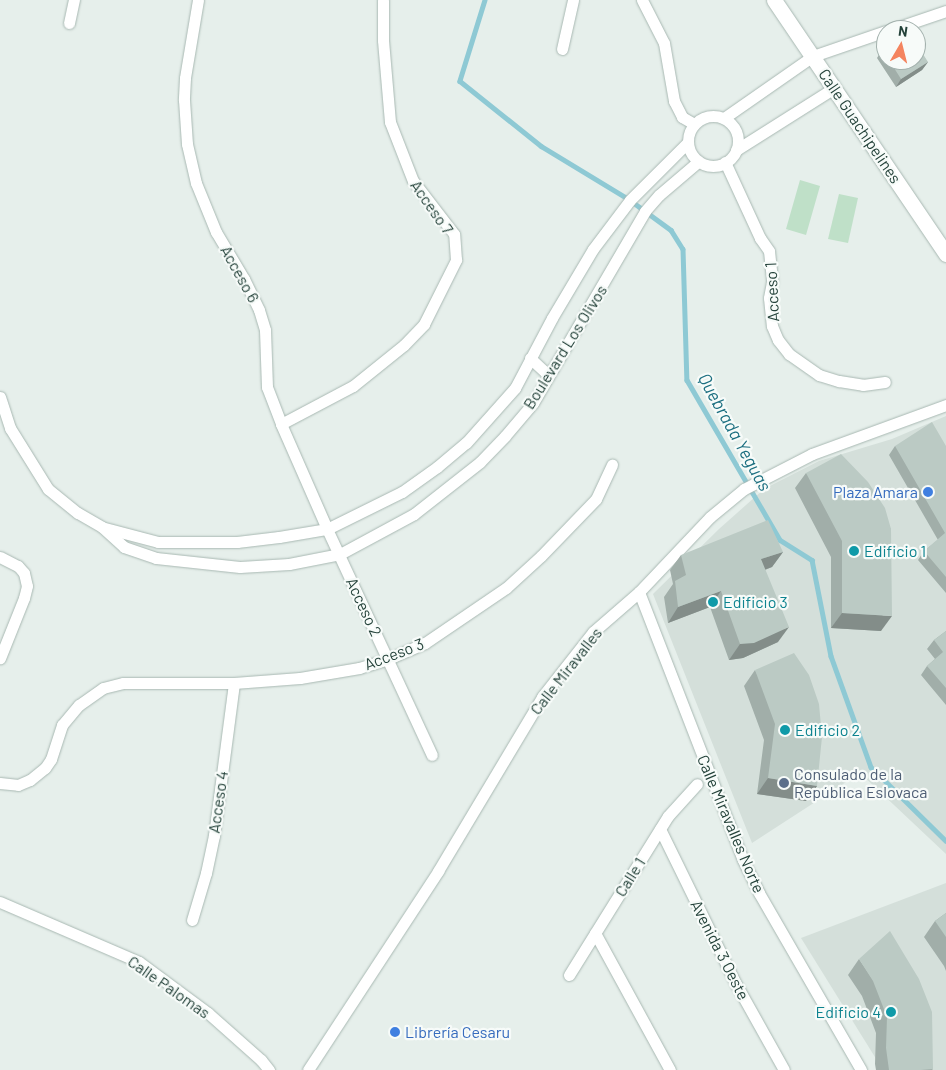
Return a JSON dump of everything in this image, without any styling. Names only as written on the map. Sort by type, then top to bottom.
[{"type":"street","points":[[69,23],[74,0]]},
{"type":"street","name":"Acceso 6","points":[[198,0],[185,78],[184,123],[196,183],[216,232],[244,278],[259,310],[265,330],[267,387],[281,424],[333,542]]},
{"type":"street","name":"Acceso 7","points":[[281,424],[354,386],[404,345],[424,324],[456,260],[454,234],[413,181],[390,122],[383,40],[383,0]]},
{"type":"street","points":[[562,49],[573,0]]},
{"type":"street","points":[[642,0],[664,42],[674,101],[682,117],[694,124]]},
{"type":"street","name":"Calle Guachipelines","points":[[774,0],[946,254]]},
{"type":"street","points":[[920,20],[946,11]]},
{"type":"street","points":[[724,118],[813,56],[876,35]]},
{"type":"street","points":[[736,150],[737,133],[724,118],[713,116],[702,118],[694,124],[689,132],[688,142],[693,156],[699,162],[712,165],[725,162],[736,150],[834,88]]},
{"type":"street","name":"Boulevard Los Olivos","points":[[102,527],[158,542],[237,542],[327,529],[402,492],[459,449],[489,420],[515,388],[530,358],[593,249],[630,200],[688,142]]},
{"type":"street","name":"Boulevard Los Olivos","points":[[0,397],[10,428],[48,489],[78,513],[102,527],[124,548],[156,558],[250,566],[289,564],[340,554],[414,514],[480,462],[505,436],[533,403],[646,211],[659,195],[699,162]]},
{"type":"street","name":"Acceso 1","points":[[725,162],[760,238],[769,251],[772,282],[769,298],[772,326],[789,354],[819,375],[839,381],[863,384],[884,382]]},
{"type":"street","points":[[530,358],[548,375]]},
{"type":"street","name":"Calle Miravalles","points":[[308,1070],[438,871],[542,697],[593,632],[639,592],[710,517],[744,489],[812,454],[946,404]]},
{"type":"street","name":"Acceso 3","points":[[0,783],[18,785],[30,780],[45,768],[51,759],[62,725],[79,705],[103,688],[123,683],[234,683],[300,678],[359,668],[425,644],[506,588],[577,521],[596,499],[612,465]]},
{"type":"street","name":"Acceso 2","points":[[333,542],[432,755]]},
{"type":"street","points":[[0,557],[18,566],[24,574],[27,586],[0,658]]},
{"type":"street","name":"Calle Miravalles Norte","points":[[639,592],[742,860],[768,909],[862,1070]]},
{"type":"street","name":"Acceso 4","points":[[192,920],[206,873],[214,835],[234,683]]},
{"type":"street","name":"Calle 1","points":[[569,974],[660,829],[677,804],[696,784]]},
{"type":"street","name":"Avenida 3 Oeste","points":[[660,829],[736,984],[784,1070]]},
{"type":"street","name":"Calle Palomas","points":[[0,902],[138,962],[208,1013],[261,1060],[269,1070]]},
{"type":"street","points":[[595,933],[670,1070]]},
{"type":"shaded area","points":[[946,416],[946,854],[860,773],[752,843],[653,594],[719,529],[764,489],[819,461],[892,439]]},
{"type":"shaded area","points":[[946,883],[946,1070],[883,1070],[801,938]]},
{"type":"green space","points":[[800,180],[820,186],[806,235],[786,229]]},
{"type":"green space","points":[[839,194],[858,198],[848,243],[828,239]]},
{"type":"building","points":[[895,70],[915,70],[901,79]]},
{"type":"building","name":"Plaza Amara","points":[[932,422],[946,446],[946,577],[924,551],[945,533],[895,446]]},
{"type":"building","name":"Edificio 1","points":[[841,454],[868,482],[885,508],[891,529],[892,616],[842,613],[842,541],[806,473]]},
{"type":"building","name":"Edificio 3","points":[[768,520],[783,552],[761,559],[789,627],[754,643],[740,644],[721,591],[678,607],[675,581],[686,575],[681,555]]},
{"type":"building","points":[[946,631],[946,688],[927,666],[943,652],[934,640]]},
{"type":"building","name":"Edificio 2","points":[[794,653],[809,675],[819,704],[822,737],[817,786],[768,778],[775,724],[755,670]]},
{"type":"building","points":[[946,913],[946,937],[935,921]]},
{"type":"building","name":"Edificio 4","points":[[890,931],[919,979],[932,1012],[933,1069],[889,1070],[886,1048],[887,1017],[873,981],[859,959]]},
{"type":"waterway","name":"Quebrada Yeguas","points":[[485,0],[460,81],[541,146],[630,200],[671,230],[683,249],[687,380],[780,540],[812,560],[831,656],[871,767],[946,841]]},
{"type":"place","name":"Plaza Amara","points":[[928,492]]},
{"type":"place","name":"Edificio 1","points":[[854,551]]},
{"type":"place","name":"Edificio 3","points":[[713,602]]},
{"type":"place","name":"Edificio 2","points":[[785,730]]},
{"type":"place","name":"Consulado de la República Eslovaca","points":[[784,783]]},
{"type":"place","name":"Edificio 4","points":[[891,1012]]},
{"type":"place","name":"Librería Cesaru","points":[[395,1032]]}]
